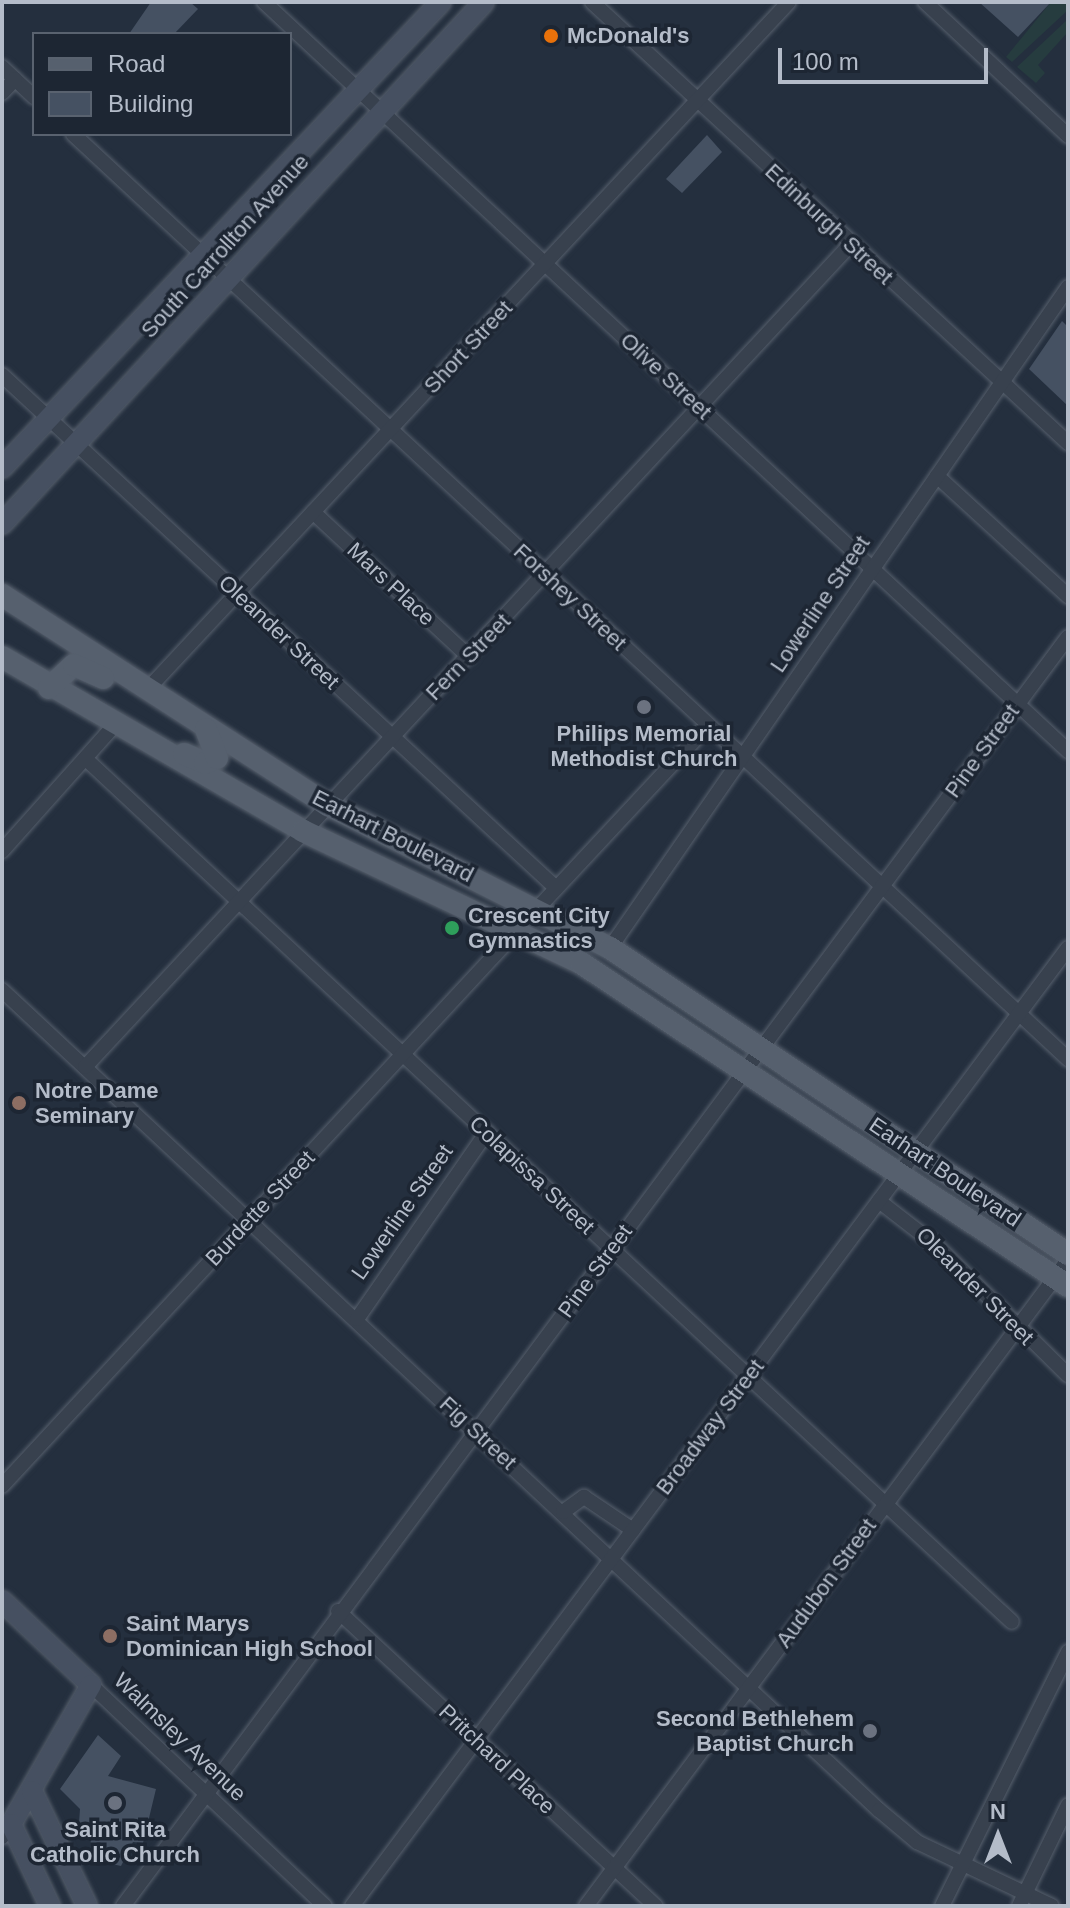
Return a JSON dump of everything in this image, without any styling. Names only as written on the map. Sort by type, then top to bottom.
[{"type":"main road","name":"South Carrollton Avenue","points":[[2,468],[205,258],[441,2]]},
{"type":"main road","name":"South Carrollton Avenue","points":[[2,524],[230,279],[380,111],[484,2]]},
{"type":"main road","name":"Earhart Boulevard","points":[[2,595],[146,691],[328,805],[538,908],[610,948],[1068,1254]]},
{"type":"main road","name":"Earhart Boulevard","points":[[2,657],[123,733],[303,831],[581,963],[897,1175],[1063,1275]]},
{"type":"main road","points":[[49,688],[74,665],[146,691]]},
{"type":"main road","points":[[123,733],[212,762],[219,751],[205,728]]},
{"type":"main road","name":"Walmsley Avenue","points":[[2,1601],[91,1685]]},
{"type":"main road","points":[[50,1906],[7,1831],[91,1685]]},
{"type":"main road","points":[[32,1791],[87,1906]]},
{"type":"street","name":"Olive Street","points":[[264,2],[1068,751]]},
{"type":"street","name":"Edinburgh Street","points":[[592,2],[850,245],[1068,443]]},
{"type":"street","name":"Short Street","points":[[146,691],[789,2]]},
{"type":"street","points":[[925,2],[1068,136]]},
{"type":"street","points":[[2,67],[32,95]]},
{"type":"street","points":[[2,93],[15,79]]},
{"type":"street","name":"Forshey Street","points":[[75,136],[708,726],[886,885],[1068,1059]]},
{"type":"street","name":"Fern Street","points":[[85,1067],[233,903],[547,574],[698,406],[850,245]]},
{"type":"street","name":"Lowerline Street","points":[[610,948],[744,759],[1068,287]]},
{"type":"street","name":"Oleander Street","points":[[2,375],[556,888]]},
{"type":"street","points":[[937,476],[1068,596]]},
{"type":"street","name":"Mars Place","points":[[313,512],[469,657]]},
{"type":"street","name":"Pine Street","points":[[123,1906],[338,1611],[477,1433],[611,1248],[886,885],[1068,637]]},
{"type":"street","points":[[538,908],[708,726]]},
{"type":"street","points":[[2,851],[87,760],[123,733]]},
{"type":"street","name":"Colapissa Street","points":[[87,760],[233,903],[487,1132],[745,1378],[1012,1622]]},
{"type":"street","name":"Burdette Street","points":[[2,1486],[517,931]]},
{"type":"street","name":"Broadway Street","points":[[352,1906],[1068,948]]},
{"type":"street","name":"Fig Street","points":[[2,990],[751,1686],[888,1818],[1021,1900],[1052,1906]]},
{"type":"street","name":"Lowerline Street","points":[[357,1319],[487,1132]]},
{"type":"street","name":"Oleander Street","points":[[879,1201],[937,1246],[1018,1330],[1068,1375]]},
{"type":"street","name":"Audubon Street","points":[[586,1906],[884,1504],[1063,1275]]},
{"type":"street","points":[[563,1512],[584,1497],[633,1530]]},
{"type":"street","name":"Pritchard Place","points":[[338,1611],[656,1906]]},
{"type":"street","points":[[942,1906],[1068,1652]]},
{"type":"street","name":"Walmsley Avenue","points":[[91,1685],[325,1906]]},
{"type":"street","points":[[1021,1900],[1068,1805]]},
{"type":"green space","points":[[1051,2],[1068,2],[1068,10],[1012,62],[1006,57]]},
{"type":"green space","points":[[1068,19],[1068,32],[1038,65],[1045,73],[1036,83],[1017,67]]},
{"type":"building","points":[[151,2],[190,2],[198,9],[176,32],[130,32]]},
{"type":"building","points":[[979,2],[1051,2],[1018,37]]},
{"type":"building","points":[[707,135],[722,152],[682,193],[666,179]]},
{"type":"building","points":[[1062,321],[1068,327],[1068,406],[1029,369]]},
{"type":"building","name":"Saint Rita Catholic Church","points":[[98,1735],[121,1756],[108,1776],[156,1789],[143,1843],[133,1842],[121,1866],[89,1859],[91,1838],[78,1837],[80,1809],[60,1789]]},
{"type":"place","name":"McDonald's","points":[[551,36]]},
{"type":"place","name":"Philips Memorial Methodist Church","points":[[644,707]]},
{"type":"place","name":"Crescent City Gymnastics","points":[[452,928]]},
{"type":"place","name":"Notre Dame Seminary","points":[[19,1103]]},
{"type":"place","name":"Saint Marys Dominican High School","points":[[110,1636]]},
{"type":"place","name":"Second Bethlehem Baptist Church","points":[[870,1731]]},
{"type":"place","name":"Saint Rita Catholic Church","points":[[115,1803]]}]
